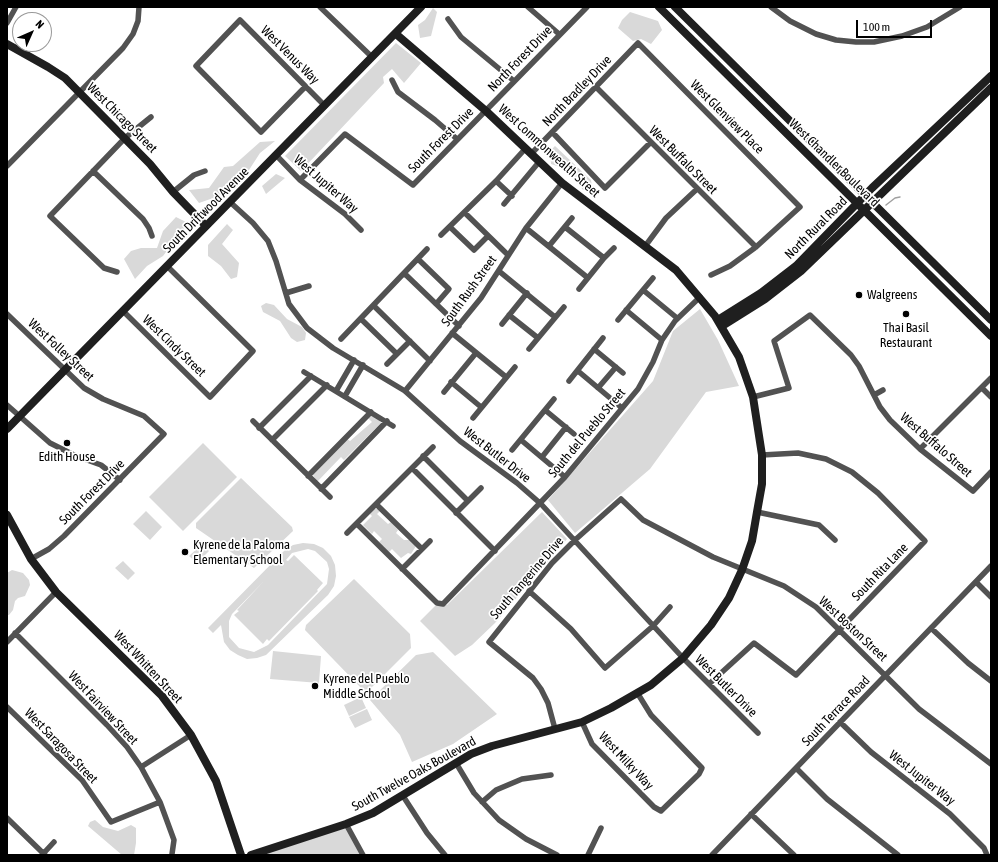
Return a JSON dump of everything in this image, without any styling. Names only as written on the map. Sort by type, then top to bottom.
[{"type":"street","points":[[7,23],[16,7]]},
{"type":"street","points":[[7,166],[123,48],[133,34],[138,21],[139,7]]},
{"type":"street","points":[[320,7],[372,57]]},
{"type":"street","name":"South Driftwood Avenue","points":[[7,429],[421,7]]},
{"type":"street","points":[[528,7],[559,34]]},
{"type":"street","name":"North Forest Drive","points":[[486,111],[559,34],[587,7]]},
{"type":"street","name":"West Chandler Boulevard","points":[[659,7],[991,336]]},
{"type":"street","name":"West Chandler Boulevard","points":[[675,7],[991,320]]},
{"type":"street","points":[[771,7],[790,21],[807,30],[836,40],[856,42],[874,42],[902,36],[927,27],[960,7]]},
{"type":"street","points":[[448,19],[461,37],[514,81]]},
{"type":"street","name":"West Venus Way","points":[[305,87],[261,132],[196,66],[240,20],[325,106]]},
{"type":"street","name":"West Commonwealth Street","points":[[396,34],[486,111],[528,152],[562,182],[646,245],[676,270],[700,297],[720,323]]},
{"type":"street","name":"North Bradley Drive","points":[[441,235],[496,180],[528,152],[553,133],[638,43]]},
{"type":"street","name":"West Glenview Place","points":[[638,43],[800,207],[756,247]]},
{"type":"street","name":"West Chicago Street","points":[[7,44],[48,66],[65,78],[150,164],[206,226]]},
{"type":"street","name":"North Rural Road","points":[[720,323],[811,257],[861,206],[866,195],[991,76]]},
{"type":"street","points":[[392,80],[398,92],[435,120],[456,139]]},
{"type":"street","name":"West Buffalo Street","points":[[596,87],[650,143],[756,247]]},
{"type":"street","name":"North Rural Road","points":[[861,206],[872,201],[991,88]]},
{"type":"street","name":"South Forest Drive","points":[[300,180],[345,134],[413,184],[456,139],[486,111]]},
{"type":"street","points":[[117,272],[104,268],[50,216],[125,138],[139,125],[151,118]]},
{"type":"street","points":[[553,133],[605,188],[650,143]]},
{"type":"street","name":"West Jupiter Way","points":[[276,155],[300,180],[345,214],[361,230]]},
{"type":"street","points":[[504,204],[539,162]]},
{"type":"street","points":[[93,171],[143,219],[152,236]]},
{"type":"street","points":[[174,192],[194,175],[205,171]]},
{"type":"street","points":[[496,180],[512,196]]},
{"type":"street","name":"South Rush Street","points":[[405,391],[481,298],[526,228],[562,182]]},
{"type":"street","points":[[646,245],[666,218],[697,189]]},
{"type":"street","name":"West Butler Drive","points":[[230,202],[253,223],[268,241],[289,304],[307,328],[332,348],[405,391],[460,440],[517,483],[541,504],[683,658],[758,733]]},
{"type":"street","points":[[464,213],[508,255]]},
{"type":"street","points":[[549,246],[572,218]]},
{"type":"street","points":[[450,226],[474,250],[488,236]]},
{"type":"street","points":[[565,226],[604,258]]},
{"type":"street","points":[[526,228],[588,278]]},
{"type":"street","points":[[711,275],[730,266],[756,247]]},
{"type":"street","points":[[579,289],[614,248]]},
{"type":"street","points":[[341,339],[405,274],[427,249]]},
{"type":"street","points":[[418,259],[448,289],[436,304]]},
{"type":"street","name":"West Cindy Street","points":[[123,311],[210,397],[253,351],[167,266]]},
{"type":"street","points":[[499,271],[555,317]]},
{"type":"street","points":[[405,274],[459,326]]},
{"type":"street","points":[[618,320],[653,278]]},
{"type":"street","points":[[286,293],[309,286]]},
{"type":"street","points":[[643,290],[677,318]]},
{"type":"street","points":[[502,324],[527,293]]},
{"type":"street","name":"South del Pueblo Street","points":[[402,569],[440,604],[444,602],[541,504],[565,477],[644,379],[662,340],[677,318],[700,297]]},
{"type":"street","points":[[966,311],[974,303]]},
{"type":"street","points":[[374,306],[430,361]]},
{"type":"street","points":[[529,349],[564,307]]},
{"type":"street","points":[[626,310],[662,340]]},
{"type":"street","name":"West Folley Street","points":[[7,314],[84,388],[103,399],[144,416],[164,434]]},
{"type":"street","points":[[509,315],[538,338]]},
{"type":"street","name":"West Buffalo Street","points":[[753,398],[789,388],[774,342],[810,315],[851,355],[859,366],[874,395],[890,420],[920,449],[973,491],[991,472]]},
{"type":"street","points":[[361,319],[397,354]]},
{"type":"street","name":"South Twelve Oaks Boulevard","points":[[251,855],[346,824],[373,813],[471,754],[492,746],[582,722],[638,694],[683,658],[711,625],[729,598],[742,570],[752,541],[762,484],[762,455],[753,398],[739,357],[720,323]]},
{"type":"street","points":[[452,333],[506,377]]},
{"type":"street","points":[[569,381],[603,338]]},
{"type":"street","points":[[387,364],[410,341]]},
{"type":"street","points":[[594,349],[623,373]]},
{"type":"street","points":[[444,392],[476,353]]},
{"type":"street","points":[[340,394],[354,360]]},
{"type":"street","points":[[340,394],[363,365]]},
{"type":"street","points":[[473,418],[515,367]]},
{"type":"street","points":[[598,388],[616,367]]},
{"type":"street","points":[[578,370],[622,408]]},
{"type":"street","points":[[304,372],[393,426]]},
{"type":"street","points":[[259,428],[311,376]]},
{"type":"street","points":[[920,449],[991,378]]},
{"type":"street","points":[[451,382],[481,407]]},
{"type":"street","points":[[272,440],[327,385]]},
{"type":"street","points":[[982,388],[991,397]]},
{"type":"street","points":[[874,395],[883,390]]},
{"type":"street","points":[[512,450],[554,399]]},
{"type":"street","points":[[7,405],[50,443],[76,456],[101,465],[120,480]]},
{"type":"street","points":[[545,410],[574,434]]},
{"type":"street","points":[[308,476],[371,412]]},
{"type":"street","points":[[253,421],[330,497]]},
{"type":"street","points":[[321,489],[387,421]]},
{"type":"street","points":[[542,457],[566,427]]},
{"type":"street","name":"South Forest Drive","points":[[31,559],[49,549],[59,540],[164,434]]},
{"type":"street","points":[[521,440],[565,477]]},
{"type":"street","points":[[347,533],[433,447]]},
{"type":"street","name":"South Rita Lane","points":[[709,684],[754,642],[796,675],[925,540],[878,493],[852,472],[826,459],[798,453],[762,455]]},
{"type":"street","points":[[424,456],[468,501]]},
{"type":"street","points":[[412,468],[495,551]]},
{"type":"street","points":[[456,513],[481,488]]},
{"type":"street","name":"South Tangerine Drive","points":[[555,729],[548,703],[541,689],[532,678],[489,642],[552,563],[575,540],[621,499]]},
{"type":"street","name":"West Boston Street","points":[[621,499],[642,520],[714,557],[742,570],[784,586],[816,607],[920,709],[991,764]]},
{"type":"street","points":[[376,504],[422,549]]},
{"type":"street","points":[[757,512],[819,525],[835,540]]},
{"type":"street","name":"West Whitten Street","points":[[7,515],[31,559],[56,592],[162,696],[191,735],[216,781],[241,855]]},
{"type":"street","points":[[357,524],[402,569],[430,541]]},
{"type":"street","name":"South Terrace Road","points":[[712,855],[991,566]]},
{"type":"street","points":[[976,582],[991,597]]},
{"type":"street","points":[[529,591],[571,629],[606,668],[653,626],[670,607]]},
{"type":"street","points":[[7,642],[56,592]]},
{"type":"street","points":[[931,628],[968,663],[991,681]]},
{"type":"street","name":"West Fairview Street","points":[[15,633],[127,747],[141,767],[160,802],[174,840],[172,854]]},
{"type":"street","name":"West Milky Way","points":[[582,722],[592,744],[654,807],[661,811],[699,774],[702,768],[651,715],[638,694]]},
{"type":"street","name":"West Saragosa Street","points":[[7,707],[82,780],[111,822],[160,802]]},
{"type":"street","name":"West Jupiter Way","points":[[840,722],[871,752],[950,814],[984,848],[988,854]]},
{"type":"street","points":[[141,767],[191,735]]},
{"type":"street","points":[[456,763],[474,793],[499,820],[513,830],[557,855]]},
{"type":"street","points":[[796,768],[827,799],[898,855]]},
{"type":"street","points":[[482,802],[496,790],[522,779],[551,775]]},
{"type":"street","points":[[403,796],[427,833],[445,855]]},
{"type":"street","points":[[751,814],[794,855]]},
{"type":"street","points":[[7,818],[43,854],[54,842]]},
{"type":"street","points":[[346,824],[363,855]]},
{"type":"street","points":[[588,855],[601,828]]},
{"type":"shaded area","points":[[433,8],[437,12],[431,36],[420,38],[418,25],[425,20]]},
{"type":"shaded area","points":[[630,12],[658,21],[662,30],[651,44],[641,39],[633,41],[618,28],[622,20]]},
{"type":"shaded area","points":[[396,43],[421,63],[404,83],[392,69],[383,77],[384,83],[301,171],[285,156]]},
{"type":"shaded area","points":[[275,141],[260,153],[249,170],[219,196],[199,203],[189,190],[209,188],[224,167],[233,166],[260,142]]},
{"type":"shaded area","points":[[555,146],[591,180],[592,186],[583,190],[577,182],[560,167],[551,164],[550,151]]},
{"type":"shaded area","points":[[276,174],[285,178],[266,194],[262,186]]},
{"type":"shaded area","points":[[176,217],[188,223],[163,256],[147,266],[135,279],[124,259],[131,251],[141,248],[157,248],[163,231]]},
{"type":"shaded area","points":[[227,224],[233,230],[222,244],[239,263],[237,277],[231,279],[221,266],[208,256],[208,245]]},
{"type":"shaded area","points":[[266,303],[274,305],[287,319],[302,327],[306,333],[305,340],[297,342],[291,338],[280,321],[263,312],[261,306]]},
{"type":"shaded area","points":[[700,309],[718,340],[739,386],[706,392],[650,469],[575,533],[548,500],[653,381],[673,331]]},
{"type":"shaded area","points":[[371,416],[377,417],[381,423],[344,460],[341,457],[317,482],[312,473],[347,439],[350,441],[372,422],[368,418]]},
{"type":"shaded area","points":[[203,443],[237,477],[183,531],[149,497]]},
{"type":"shaded area","points":[[241,478],[292,527],[293,531],[254,568],[196,528],[196,523]]},
{"type":"shaded area","points":[[373,509],[379,509],[380,511],[377,514],[388,524],[391,522],[398,530],[396,533],[404,540],[409,540],[416,546],[411,554],[408,553],[401,558],[392,549],[389,552],[379,542],[382,539],[374,531],[372,534],[363,525],[372,516],[369,513]]},
{"type":"shaded area","points":[[146,511],[162,527],[150,540],[133,524]]},
{"type":"shaded area","points":[[542,512],[567,539],[495,623],[472,645],[455,656],[420,621],[435,606],[447,605]]},
{"type":"shaded area","points":[[303,543],[314,544],[323,548],[331,556],[335,565],[336,576],[334,586],[328,595],[266,655],[247,659],[238,655],[230,650],[224,642],[221,625],[213,633],[208,628],[284,551],[293,545]],"holes":[[[308,549],[315,551],[327,562],[329,569],[327,584],[268,645],[254,652],[239,648],[229,637],[229,621],[232,614],[264,581],[234,615],[263,644],[267,639],[269,641],[318,591],[317,590],[323,583],[294,555],[288,561],[286,560],[292,553]]]},
{"type":"shaded area","points":[[202,544],[209,551],[197,563],[189,556]]},
{"type":"shaded area","points":[[123,561],[135,573],[128,580],[115,568]]},
{"type":"shaded area","points":[[12,570],[23,573],[29,580],[30,585],[25,596],[18,598],[15,601],[13,610],[9,615],[7,615],[7,573]]},
{"type":"shaded area","points":[[354,579],[410,634],[411,648],[368,691],[363,690],[305,630],[306,625]]},
{"type":"shaded area","points":[[273,651],[321,656],[319,683],[270,679]]},
{"type":"shaded area","points":[[433,652],[497,714],[453,744],[412,762],[400,735],[370,700],[416,655]]},
{"type":"shaded area","points":[[361,697],[366,708],[349,716],[344,705]]},
{"type":"shaded area","points":[[367,709],[372,720],[355,728],[349,717]]},
{"type":"shaded area","points":[[95,820],[103,827],[118,831],[131,825],[136,828],[134,855],[122,855],[88,826],[90,822]]},
{"type":"shaded area","points":[[346,824],[363,855],[251,855]]},
{"type":"waterway","points":[[886,205],[895,198],[900,197]]},
{"type":"place","name":"Walgreens","points":[[859,295]]},
{"type":"place","name":"Thai Basil Restaurant","points":[[906,314]]},
{"type":"place","name":"Edith House","points":[[67,443]]},
{"type":"place","name":"Kyrene de la Paloma Elementary School","points":[[185,552]]},
{"type":"place","name":"Kyrene del Pueblo Middle School","points":[[315,686]]}]
